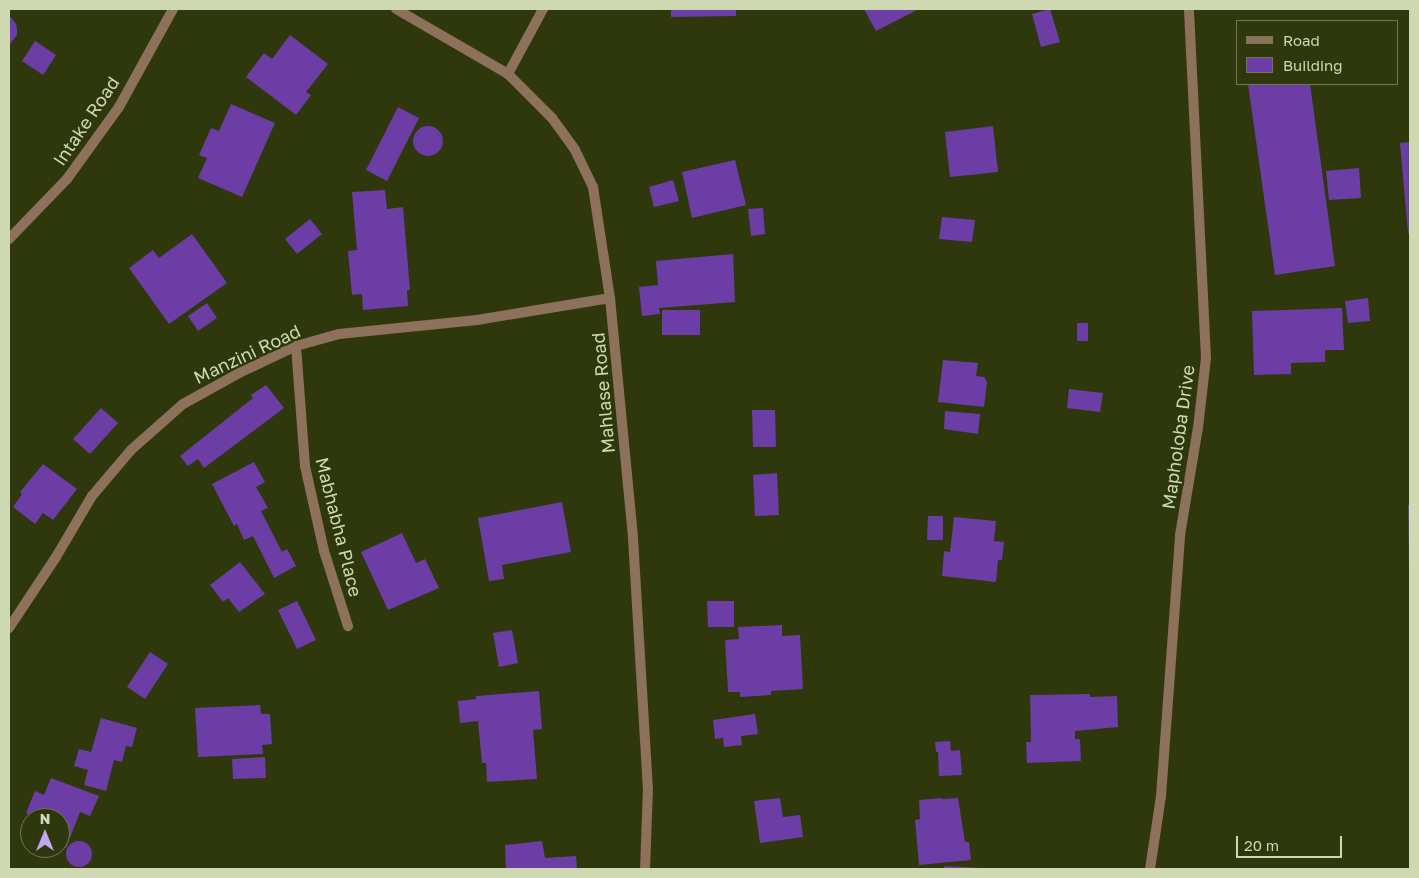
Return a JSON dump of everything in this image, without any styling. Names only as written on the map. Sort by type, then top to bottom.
[{"type":"street","name":"Intake Road","points":[[9,239],[67,179],[119,107],[173,9]]},
{"type":"street","name":"Mahlase Road","points":[[396,9],[508,74],[552,118],[575,150],[593,187],[610,298],[634,557],[648,788],[645,869]]},
{"type":"street","points":[[508,74],[542,9]]},
{"type":"street","name":"Mapholoba Drive","points":[[1150,869],[1161,796],[1180,535],[1198,428],[1206,358],[1189,9]]},
{"type":"street","name":"Manzini Road","points":[[9,628],[56,557],[92,496],[130,450],[183,404],[241,372],[296,346],[346,333],[477,320],[610,298]]},
{"type":"street","name":"Mabhabha Place","points":[[296,346],[305,466],[324,551],[348,626]]},
{"type":"building","points":[[671,9],[736,9],[736,16],[671,17]]},
{"type":"building","points":[[864,9],[919,9],[876,31]]},
{"type":"building","points":[[1050,9],[1060,42],[1041,47],[1032,14]]},
{"type":"building","points":[[9,15],[16,24],[17,35],[9,45]]},
{"type":"building","points":[[290,35],[328,64],[306,92],[311,95],[296,115],[246,77],[264,53],[272,59]]},
{"type":"building","points":[[35,41],[56,55],[43,75],[22,61]]},
{"type":"building","points":[[1248,85],[1310,85],[1335,266],[1275,275]]},
{"type":"building","points":[[231,104],[275,123],[242,197],[198,178],[207,158],[199,155],[211,128],[219,131]]},
{"type":"building","points":[[398,107],[419,118],[387,181],[366,170]]},
{"type":"building","points":[[428,126],[438,131],[443,141],[438,151],[428,156],[418,151],[413,141],[418,131]]},
{"type":"building","points":[[993,126],[998,172],[950,177],[945,132]]},
{"type":"building","points":[[1410,142],[1410,233],[1408,233],[1400,143]]},
{"type":"building","points":[[735,160],[746,205],[692,218],[682,172]]},
{"type":"building","points":[[1359,168],[1361,198],[1329,200],[1326,171]]},
{"type":"building","points":[[673,180],[679,201],[654,207],[649,187]]},
{"type":"building","points":[[385,190],[387,209],[403,207],[410,290],[407,290],[408,306],[363,310],[362,294],[352,295],[348,251],[357,250],[352,192]]},
{"type":"building","points":[[763,208],[765,234],[751,236],[748,209]]},
{"type":"building","points":[[942,217],[975,220],[972,242],[939,239]]},
{"type":"building","points":[[310,219],[322,234],[297,254],[285,239]]},
{"type":"building","points":[[192,234],[227,283],[169,324],[129,268],[153,250],[159,258]]},
{"type":"building","points":[[733,254],[735,302],[659,308],[660,314],[642,316],[639,287],[658,285],[656,261]]},
{"type":"building","points":[[1368,298],[1370,321],[1348,323],[1345,301]]},
{"type":"building","points":[[207,303],[217,318],[198,331],[188,316]]},
{"type":"building","points":[[1342,308],[1344,350],[1325,350],[1325,362],[1291,363],[1291,374],[1254,375],[1252,311]]},
{"type":"building","points":[[662,310],[700,310],[700,335],[662,335]]},
{"type":"building","points":[[1077,323],[1088,323],[1088,341],[1077,341]]},
{"type":"building","points":[[943,360],[978,363],[976,376],[984,377],[987,382],[984,407],[938,402]]},
{"type":"building","points":[[266,385],[284,408],[204,468],[198,459],[188,466],[180,456],[253,398],[251,395]]},
{"type":"building","points":[[1069,389],[1103,393],[1100,412],[1067,408]]},
{"type":"building","points":[[101,408],[118,423],[90,454],[73,439]]},
{"type":"building","points":[[752,410],[775,410],[776,447],[753,447]]},
{"type":"building","points":[[945,411],[980,414],[978,434],[944,429]]},
{"type":"building","points":[[254,462],[265,482],[256,487],[268,508],[261,511],[282,552],[287,549],[296,566],[274,578],[253,536],[244,540],[237,524],[234,526],[212,484]]},
{"type":"building","points":[[43,464],[77,489],[53,520],[43,513],[35,524],[13,507],[22,494],[20,492]]},
{"type":"building","points":[[777,473],[779,515],[755,516],[753,475]]},
{"type":"building","points":[[562,502],[571,552],[502,565],[504,579],[489,581],[478,518]]},
{"type":"building","points":[[1408,505],[1410,505],[1410,566],[1409,566]]},
{"type":"building","points":[[928,516],[943,516],[943,540],[927,540]]},
{"type":"building","points":[[954,517],[996,521],[994,541],[1004,542],[1002,560],[998,560],[996,582],[942,576],[944,551],[950,552]]},
{"type":"building","points":[[402,533],[416,563],[425,559],[439,588],[388,610],[361,552]]},
{"type":"building","points":[[240,562],[265,594],[239,612],[228,598],[223,602],[210,585]]},
{"type":"building","points":[[297,601],[316,640],[297,649],[278,610]]},
{"type":"building","points":[[707,601],[734,601],[734,627],[708,627]]},
{"type":"building","points":[[782,625],[782,636],[800,635],[803,689],[771,691],[771,695],[740,697],[740,692],[728,692],[725,640],[739,639],[738,627]]},
{"type":"building","points":[[512,630],[518,663],[499,667],[493,633]]},
{"type":"building","points":[[150,652],[168,664],[145,699],[127,687]]},
{"type":"building","points":[[539,691],[542,729],[533,730],[537,779],[487,782],[486,763],[482,763],[478,721],[460,723],[458,701],[476,699],[476,696]]},
{"type":"building","points":[[1090,694],[1090,697],[1117,696],[1118,727],[1075,731],[1075,739],[1080,739],[1081,761],[1027,763],[1026,742],[1031,742],[1030,695]]},
{"type":"building","points":[[260,705],[261,714],[270,714],[272,744],[262,745],[263,754],[198,757],[195,708]]},
{"type":"building","points":[[755,714],[758,734],[741,736],[742,745],[724,747],[723,738],[715,739],[713,720]]},
{"type":"building","points":[[101,718],[137,728],[132,747],[126,746],[122,762],[114,760],[106,791],[84,785],[88,770],[74,766],[79,749],[91,752]]},
{"type":"building","points":[[950,741],[951,751],[960,750],[962,775],[939,776],[938,752],[936,752],[935,742]]},
{"type":"building","points":[[265,757],[266,778],[233,779],[232,759]]},
{"type":"building","points":[[51,778],[99,796],[90,816],[80,812],[70,838],[70,808],[28,808],[35,791],[44,795]]},
{"type":"building","points":[[780,798],[783,817],[800,815],[803,837],[760,843],[754,801]]},
{"type":"building","points":[[958,798],[965,842],[969,842],[971,860],[919,865],[915,820],[920,819],[919,800]]},
{"type":"building","points":[[542,841],[545,858],[576,856],[577,869],[506,869],[505,845]]},
{"type":"building","points":[[74,842],[84,842],[91,849],[91,859],[84,866],[74,866],[67,859],[70,858],[70,845]]},
{"type":"building","points":[[944,866],[982,868],[982,869],[943,869]]}]
